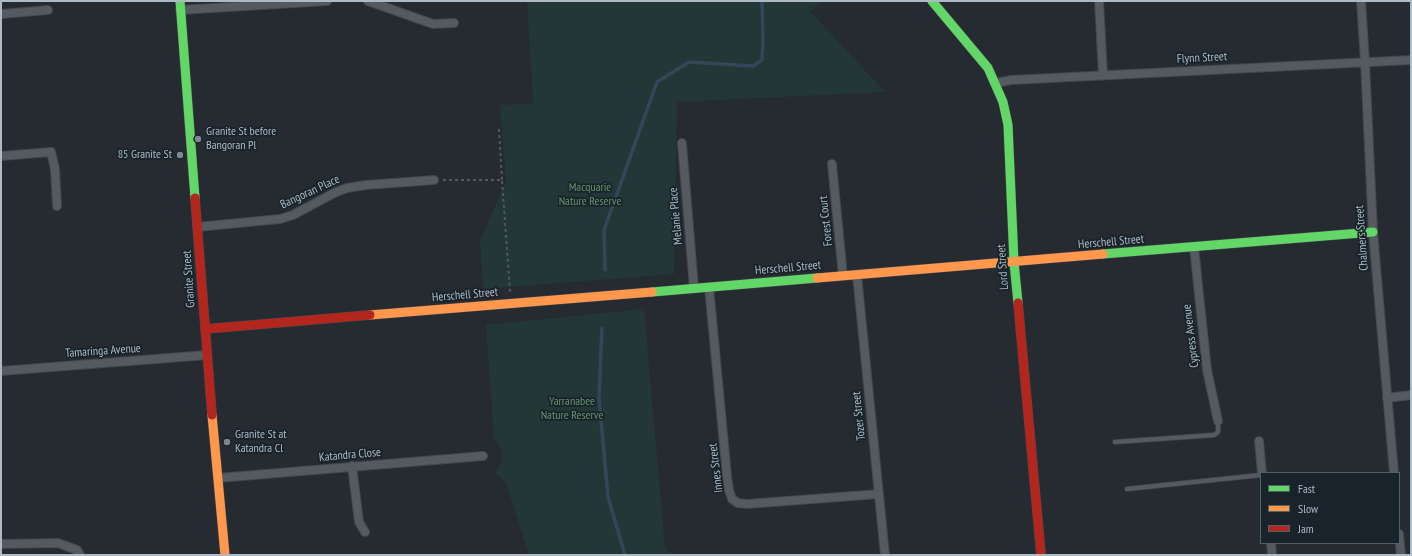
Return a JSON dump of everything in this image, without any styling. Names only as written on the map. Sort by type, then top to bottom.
[{"type":"street","points":[[180,6],[327,1]]},
{"type":"street","points":[[368,1],[433,24],[454,24]]},
{"type":"street","name":"Lord Street","points":[[932,1],[988,68],[996,83],[1003,102],[1008,125],[1014,262],[1041,555]]},
{"type":"street","points":[[1099,1],[1104,75]]},
{"type":"street","name":"Chalmers Street","points":[[1361,1],[1373,232],[1394,472]]},
{"type":"street","name":"Granite Street","points":[[180,6],[207,355],[225,555]]},
{"type":"street","points":[[1,14],[48,10]]},
{"type":"street","name":"Flynn Street","points":[[996,83],[1011,80],[1411,60]]},
{"type":"street","name":"Melanie Place","points":[[682,143],[694,288]]},
{"type":"street","points":[[1,156],[51,152],[55,169],[57,206]]},
{"type":"street","name":"Forest Court","points":[[832,164],[843,276]]},
{"type":"street","name":"Bangoran Place","points":[[197,227],[280,220],[347,188],[366,185],[434,180]]},
{"type":"street","name":"Herschell Street","points":[[205,329],[1373,232]]},
{"type":"street","name":"Cypress Avenue","points":[[1194,247],[1207,370],[1218,421]]},
{"type":"street","name":"Tozer Street","points":[[857,275],[885,555]]},
{"type":"street","name":"Innes Street","points":[[709,286],[727,476],[732,499],[738,503],[747,504],[879,494]]},
{"type":"street","name":"Tamaringa Avenue","points":[[1,371],[207,355]]},
{"type":"street","points":[[1387,398],[1411,395]]},
{"type":"street","points":[[1259,441],[1261,472]]},
{"type":"street","name":"Katandra Close","points":[[218,478],[483,456]]},
{"type":"street","points":[[352,466],[358,522],[365,532]]},
{"type":"street","points":[[1,544],[58,543],[77,550],[80,555]]},
{"type":"street","points":[[1271,544],[1272,555]]},
{"type":"street","points":[[1400,544],[1401,555]]},
{"type":"lane","points":[[1115,442],[1214,435],[1218,432],[1218,421]]},
{"type":"lane","points":[[1127,489],[1260,474]]},
{"type":"path","points":[[499,129],[511,304]]},
{"type":"path","points":[[434,180],[502,180]]},
{"type":"green space","name":"Macquarie Nature Reserve","points":[[527,1],[823,1],[810,11],[885,92],[677,102],[674,274],[483,289],[480,241],[506,181],[500,105],[533,103]]},
{"type":"green space","name":"Yarranabee Nature Reserve","points":[[644,309],[665,547],[673,555],[529,555],[506,483],[495,472],[502,462],[503,452],[494,438],[486,325]]},
{"type":"waterway","points":[[605,270],[604,230],[657,82],[689,62],[753,66],[762,60],[762,1]]},
{"type":"waterway","points":[[602,328],[599,398],[608,497],[625,555]]},
{"type":"traffic: fast","points":[[180,1],[195,198]]},
{"type":"traffic: fast","points":[[932,1],[988,68],[1003,102],[1008,125],[1014,262],[1018,303]]},
{"type":"traffic: fast","points":[[1103,254],[1373,232]]},
{"type":"traffic: fast","points":[[652,292],[817,278]]},
{"type":"traffic: slow","points":[[817,278],[1103,254]]},
{"type":"traffic: slow","points":[[370,315],[652,292]]},
{"type":"traffic: slow","points":[[212,415],[225,555]]},
{"type":"traffic: jam","points":[[195,198],[212,415]]},
{"type":"traffic: jam","points":[[1018,303],[1041,555]]},
{"type":"traffic: jam","points":[[205,329],[370,315]]},
{"type":"place","name":"Granite St before Bangoran Pl","points":[[198,139]]},
{"type":"place","name":"85 Granite St","points":[[180,155]]},
{"type":"place","name":"Granite St at Katandra Cl","points":[[227,442]]}]
